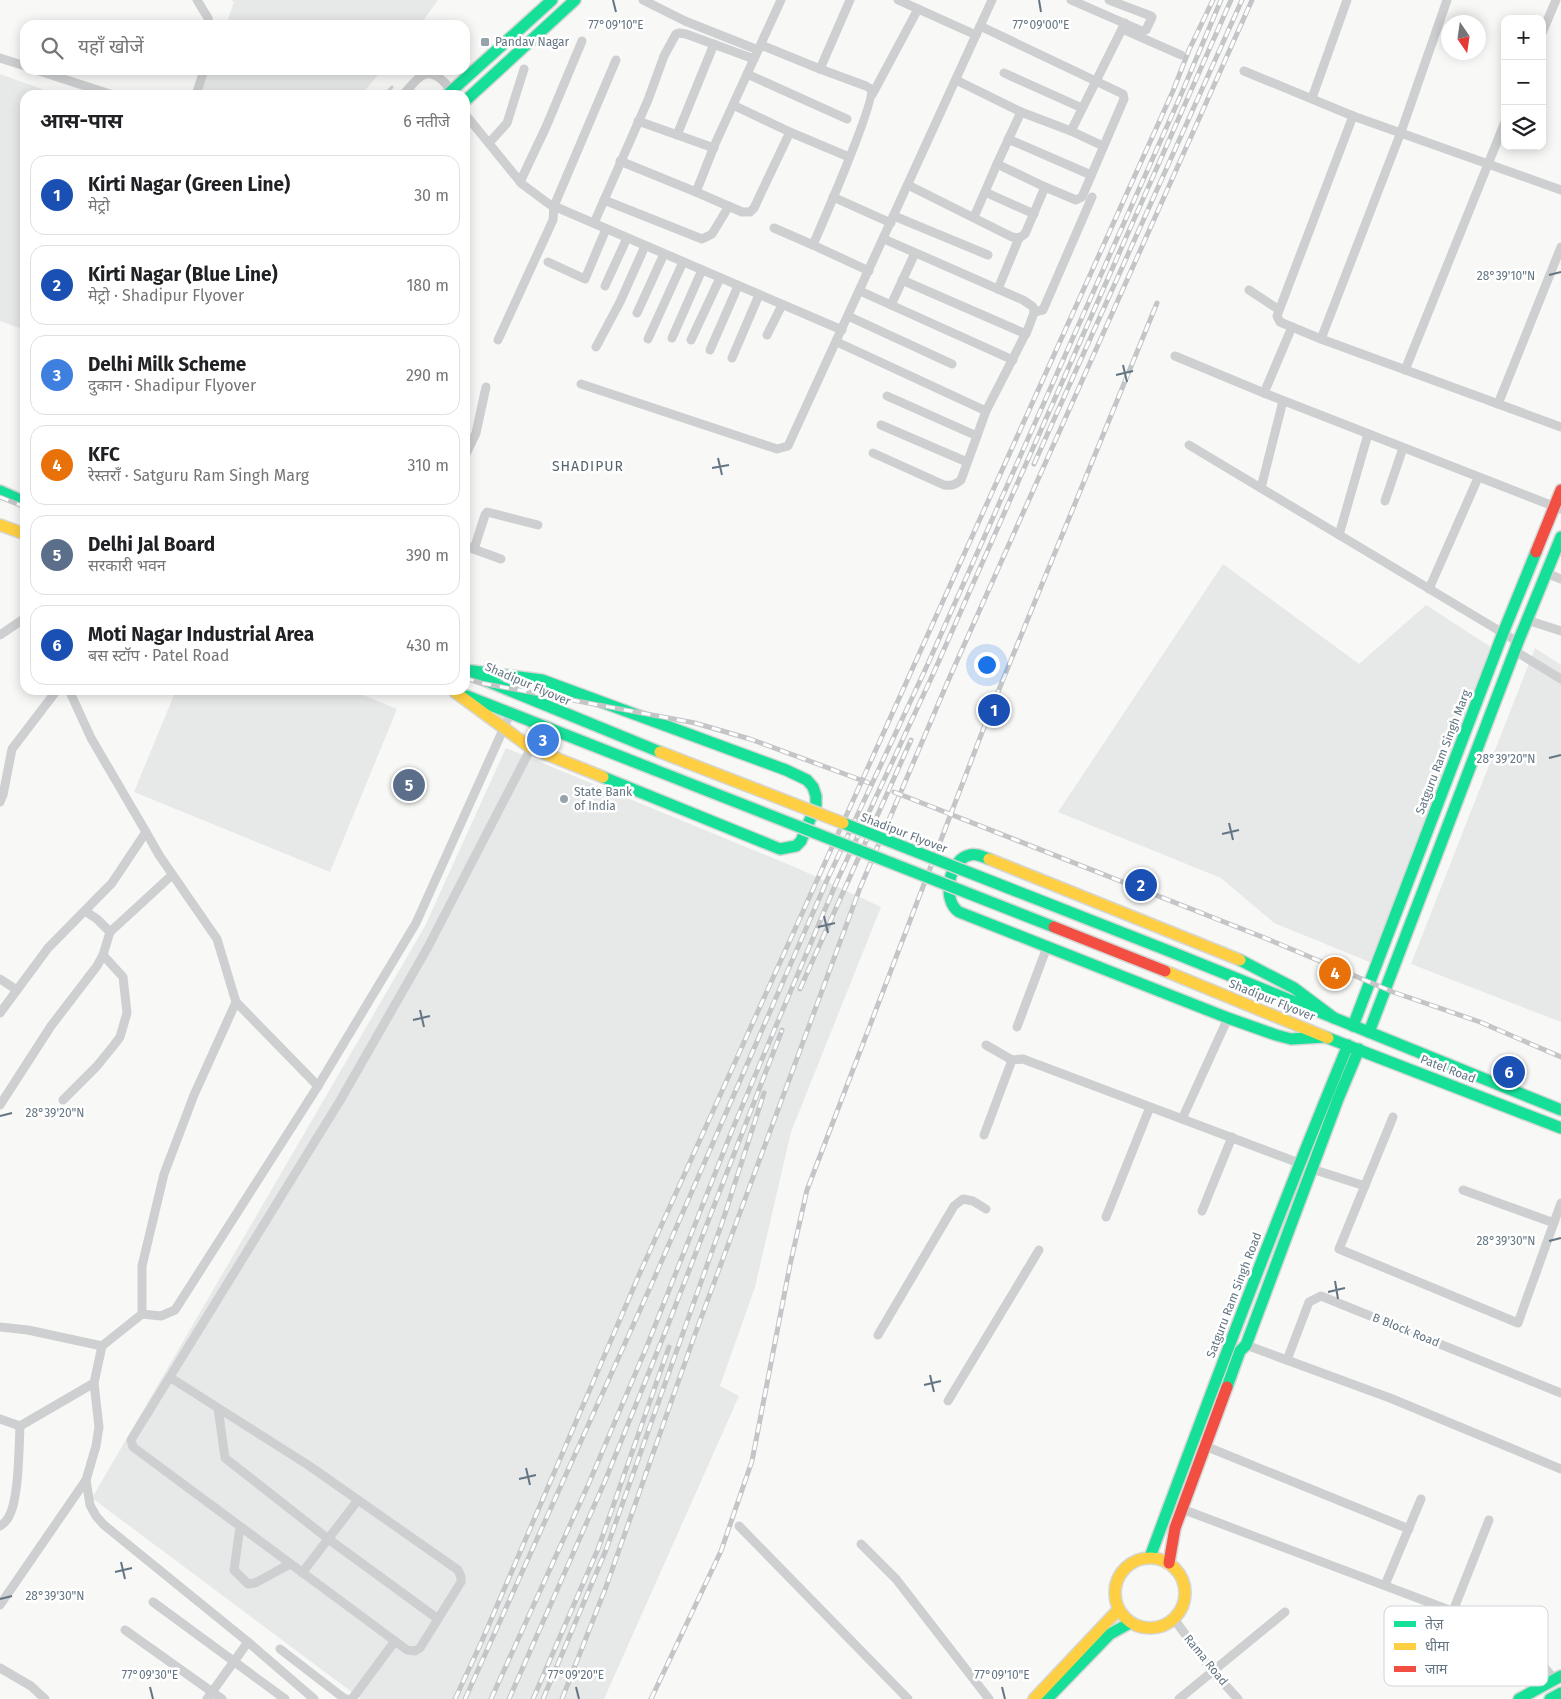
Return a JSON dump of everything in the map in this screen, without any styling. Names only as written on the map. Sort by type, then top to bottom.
[{"type":"main road","points":[[455,90],[552,0]]},
{"type":"main road","points":[[470,96],[575,0]]},
{"type":"main road","name":"Satguru Ram Singh Marg","points":[[1353,1026],[1503,633],[1558,509],[1561,490]]},
{"type":"main road","points":[[0,491],[20,500]]},
{"type":"main road","points":[[0,525],[20,532]]},
{"type":"main road","points":[[1369,1032],[1516,647],[1561,537]]},
{"type":"main road","points":[[458,695],[531,748],[780,849],[796,846],[801,841],[816,805],[813,787],[807,780],[786,770],[542,680],[470,672]]},
{"type":"main road","name":"Shadipur Flyover","points":[[470,673],[564,714],[1174,953],[1334,1018]]},
{"type":"main road","points":[[464,695],[511,712]]},
{"type":"main road","name":"Shadipur Flyover","points":[[511,712],[1325,1036]]},
{"type":"main road","points":[[1325,1036],[1291,1038],[1276,1035],[966,915],[954,909],[950,902],[948,895],[951,878],[960,861],[968,855],[976,854],[987,858],[1226,953],[1289,984],[1314,1000],[1334,1018]]},
{"type":"main road","name":"Patel Road","points":[[1334,1018],[1561,1110]]},
{"type":"main road","name":"Patel Road","points":[[1325,1036],[1561,1128]]},
{"type":"main road","name":"Satguru Ram Singh Road","points":[[1150,1557],[1229,1344],[1299,1163],[1348,1045]]},
{"type":"main road","points":[[1169,1563],[1175,1528],[1240,1351],[1246,1345],[1338,1099],[1359,1049]]},
{"type":"main road","points":[[1150,1557],[1169,1563],[1181,1574],[1186,1590],[1183,1606],[1174,1620],[1165,1626],[1143,1628],[1130,1623],[1118,1610],[1114,1594],[1117,1580],[1126,1567],[1136,1560],[1150,1557]]},
{"type":"main road","points":[[1034,1699],[1118,1610]]},
{"type":"main road","points":[[1047,1699],[1110,1634],[1130,1623]]},
{"type":"main road","points":[[1519,1699],[1543,1686]]},
{"type":"street","points":[[197,0],[208,20]]},
{"type":"street","points":[[643,0],[685,21],[758,51],[820,69],[866,86],[871,89],[872,95]]},
{"type":"street","points":[[696,192],[781,0]]},
{"type":"street","points":[[820,69],[850,0]]},
{"type":"street","points":[[898,0],[976,35]]},
{"type":"street","points":[[582,384],[781,449],[790,444],[992,0]]},
{"type":"street","points":[[1071,0],[1181,55]]},
{"type":"street","points":[[1109,0],[1149,14],[1152,17],[1144,31],[1123,26]]},
{"type":"street","points":[[1312,98],[1347,0]]},
{"type":"street","points":[[1321,339],[1400,132],[1447,0]]},
{"type":"street","points":[[1546,24],[1556,0]]},
{"type":"street","points":[[813,245],[872,95],[918,9]]},
{"type":"street","points":[[980,26],[1124,96],[1079,199],[1069,198],[997,164]]},
{"type":"street","points":[[1071,130],[1123,26]]},
{"type":"street","points":[[594,223],[664,56],[676,34],[686,34],[714,44],[758,51]]},
{"type":"street","points":[[520,182],[546,127],[582,42]]},
{"type":"street","points":[[677,135],[714,44]]},
{"type":"street","points":[[0,58],[20,64]]},
{"type":"street","points":[[498,340],[553,220],[554,206],[616,60]]},
{"type":"street","points":[[489,144],[507,123],[524,69]]},
{"type":"street","points":[[1244,70],[1353,116],[1561,190]]},
{"type":"street","points":[[1004,73],[1082,108]]},
{"type":"street","points":[[747,74],[847,119]]},
{"type":"street","points":[[51,75],[98,90]]},
{"type":"street","points":[[198,90],[202,75]]},
{"type":"street","points":[[407,90],[423,75]]},
{"type":"street","points":[[435,75],[438,76],[448,90]]},
{"type":"street","points":[[956,80],[1020,112],[1071,130],[1103,146]]},
{"type":"street","points":[[733,105],[792,134],[849,157]]},
{"type":"street","points":[[974,217],[1020,112]]},
{"type":"street","points":[[1353,116],[1278,309],[1278,319],[1321,339],[1561,427]]},
{"type":"street","points":[[470,120],[520,182],[536,196],[606,229],[842,330]]},
{"type":"street","points":[[638,120],[714,148]]},
{"type":"street","points":[[1405,370],[1501,131]]},
{"type":"street","points":[[620,161],[747,213],[752,210],[788,135],[792,134]]},
{"type":"street","points":[[1008,139],[1091,175]]},
{"type":"street","points":[[908,185],[1012,237],[1019,238]]},
{"type":"street","points":[[998,289],[1019,238],[1025,234],[1045,187]]},
{"type":"street","points":[[985,192],[1034,214]]},
{"type":"street","points":[[833,197],[988,255]]},
{"type":"street","points":[[1034,312],[1043,310],[1092,197]]},
{"type":"street","points":[[604,200],[702,239],[712,234],[729,206]]},
{"type":"street","points":[[774,228],[869,271]]},
{"type":"street","points":[[548,262],[585,279],[606,229]]},
{"type":"street","points":[[605,286],[627,238]]},
{"type":"street","points":[[872,453],[944,485],[950,486],[961,480],[986,411],[1026,334],[1034,312],[1032,306],[1028,303],[884,239]]},
{"type":"street","points":[[596,347],[620,302],[645,246]]},
{"type":"street","points":[[1498,404],[1561,246]]},
{"type":"street","points":[[891,305],[914,253]]},
{"type":"street","points":[[637,313],[664,254]]},
{"type":"street","points":[[648,339],[683,262]]},
{"type":"street","points":[[672,338],[702,270]]},
{"type":"street","points":[[691,340],[720,278]]},
{"type":"street","points":[[902,280],[1026,334]]},
{"type":"street","points":[[710,350],[738,286]]},
{"type":"street","points":[[1249,290],[1278,309]]},
{"type":"street","points":[[860,291],[1012,360]]},
{"type":"street","points":[[732,358],[759,295]]},
{"type":"street","points":[[767,335],[782,305]]},
{"type":"street","points":[[848,316],[952,364]]},
{"type":"street","points":[[1264,393],[1292,327]]},
{"type":"street","points":[[836,342],[986,411]]},
{"type":"street","points":[[1174,356],[1558,509]]},
{"type":"street","points":[[470,446],[476,433],[486,387]]},
{"type":"street","points":[[887,396],[977,436]]},
{"type":"street","points":[[1261,488],[1283,401]]},
{"type":"street","points":[[881,425],[967,462]]},
{"type":"street","points":[[1339,535],[1368,434]]},
{"type":"street","points":[[1189,445],[1503,633],[1516,647],[1561,679]]},
{"type":"street","points":[[1385,501],[1403,448]]},
{"type":"street","points":[[1429,589],[1478,478]]},
{"type":"street","points":[[474,550],[487,512],[538,526]]},
{"type":"street","points":[[470,548],[501,559]]},
{"type":"street","points":[[1546,573],[1561,579]]},
{"type":"street","points":[[1527,620],[1561,631]]},
{"type":"street","points":[[0,635],[20,621]]},
{"type":"street","points":[[0,802],[12,748],[53,695]]},
{"type":"street","points":[[71,695],[91,738],[146,832],[172,874],[217,939],[236,1002],[318,1086]]},
{"type":"street","points":[[1,1602],[86,1480],[96,1446],[99,1427],[94,1383],[102,1346],[142,1314],[161,1316],[175,1310],[318,1086],[416,923],[511,712]]},
{"type":"street","points":[[171,1378],[308,1465],[458,1570],[461,1582],[420,1648],[415,1651],[407,1650],[132,1445],[131,1440],[342,1099],[416,969],[531,748]]},
{"type":"street","points":[[0,1013],[48,948],[112,883],[146,832]]},
{"type":"street","points":[[0,1105],[51,1026],[75,996],[103,955],[110,932],[172,874]]},
{"type":"street","points":[[85,911],[97,919],[110,932]]},
{"type":"street","points":[[1017,1027],[1047,947]]},
{"type":"street","points":[[63,1100],[97,1066],[120,1037],[127,1013],[123,977],[103,955]]},
{"type":"street","points":[[0,979],[16,990]]},
{"type":"street","points":[[142,1314],[142,1266],[164,1174],[194,1094],[236,1002]]},
{"type":"street","points":[[1182,1119],[1228,1018]]},
{"type":"street","points":[[986,1045],[1012,1060],[1023,1059],[1299,1163]]},
{"type":"street","points":[[984,1135],[1012,1060]]},
{"type":"street","points":[[1106,1217],[1150,1106]]},
{"type":"street","points":[[1393,1118],[1338,1249],[1518,1323],[1561,1203]]},
{"type":"street","points":[[1202,1211],[1232,1137]]},
{"type":"street","points":[[1312,1169],[1365,1186]]},
{"type":"street","points":[[1463,1190],[1554,1223]]},
{"type":"street","points":[[878,1335],[954,1206],[963,1199],[973,1201],[986,1210]]},
{"type":"street","points":[[948,1401],[1039,1250]]},
{"type":"street","name":"B Block Road","points":[[1287,1360],[1309,1302],[1321,1296],[1561,1393]]},
{"type":"street","points":[[0,1327],[28,1330],[102,1346]]},
{"type":"street","points":[[1246,1345],[1390,1398],[1561,1469]]},
{"type":"street","points":[[0,1419],[20,1426],[94,1383]]},
{"type":"street","points":[[218,1408],[225,1458],[328,1538],[438,1619]]},
{"type":"street","points":[[0,1526],[9,1518],[11,1511],[18,1473],[20,1426]]},
{"type":"street","points":[[1205,1446],[1409,1529]]},
{"type":"street","points":[[86,1480],[90,1504],[96,1516],[104,1525],[248,1642],[314,1699]]},
{"type":"street","points":[[1385,1585],[1421,1499]]},
{"type":"street","points":[[302,1573],[358,1500]]},
{"type":"street","points":[[1182,1509],[1440,1606]]},
{"type":"street","points":[[1455,1606],[1489,1520]]},
{"type":"street","points":[[739,1526],[908,1699]]},
{"type":"street","points":[[240,1527],[234,1570],[248,1584],[255,1583],[290,1564]]},
{"type":"street","points":[[861,1544],[896,1579],[989,1699]]},
{"type":"street","points":[[153,1602],[284,1699]]},
{"type":"street","points":[[1179,1699],[1285,1612]]},
{"type":"street","name":"Rama Road","points":[[1174,1620],[1238,1699]]},
{"type":"street","points":[[125,1630],[210,1696],[222,1699]]},
{"type":"street","points":[[352,1699],[395,1641]]},
{"type":"street","points":[[210,1696],[248,1642]]},
{"type":"street","points":[[280,1649],[347,1699]]},
{"type":"street","points":[[1548,1667],[1558,1678]]},
{"type":"street","points":[[0,1668],[31,1686],[45,1699]]},
{"type":"shaded area","points":[[231,0],[438,0],[424,20],[228,20],[234,2]]},
{"type":"shaded area","points":[[0,74],[44,90],[20,90],[20,328],[0,321]]},
{"type":"shaded area","points":[[207,75],[378,75],[365,90],[202,90]]},
{"type":"shaded area","points":[[1223,564],[1359,664],[1426,605],[1497,651],[1372,963],[1274,923],[1221,878],[1058,812]]},
{"type":"shaded area","points":[[1535,648],[1561,665],[1561,1022],[1411,964]]},
{"type":"shaded area","points":[[174,695],[363,695],[397,709],[330,872],[134,792]]},
{"type":"shaded area","points":[[506,748],[797,868],[881,907],[791,1132],[755,1287],[720,1386],[739,1396],[604,1699],[361,1699],[92,1498],[425,926]]},
{"type":"railway","points":[[455,1699],[481,1643],[639,1275],[1213,0]]},
{"type":"railway","points":[[465,1699],[653,1281],[828,878],[926,668],[1180,97],[1221,0]]},
{"type":"railway","points":[[491,1699],[589,1483],[647,1346],[733,1128],[837,881],[934,672],[1231,0]]},
{"type":"railway","points":[[1034,464],[1242,0]]},
{"type":"railway","points":[[562,1699],[606,1587],[694,1337],[860,888],[948,681],[1252,0]]},
{"type":"railway","points":[[651,1699],[721,1551],[752,1461],[790,1265],[807,1190],[991,709],[1157,303]]},
{"type":"railway","points":[[0,497],[20,505]]},
{"type":"railway","points":[[470,680],[695,723],[750,739],[869,783]]},
{"type":"railway","points":[[800,989],[911,740]]},
{"type":"railway","points":[[894,792],[1265,938],[1393,992],[1480,1022],[1561,1057]]},
{"type":"railway","points":[[509,1699],[605,1481],[666,1330],[782,1030]]},
{"type":"railway","points":[[543,1699],[606,1550],[722,1223],[764,1093]]},
{"type":"railway","points":[[533,1699],[598,1549],[669,1347]]},
{"type":"traffic: fast","points":[[470,74],[552,0]]},
{"type":"traffic: fast","points":[[470,96],[575,0]]},
{"type":"traffic: fast","points":[[453,90],[469,75]]},
{"type":"traffic: fast","points":[[0,491],[20,500]]},
{"type":"traffic: fast","points":[[1369,1032],[1518,642],[1561,537]]},
{"type":"traffic: fast","points":[[1353,1026],[1503,633],[1536,552]]},
{"type":"traffic: fast","points":[[470,671],[542,680],[786,770],[807,780],[813,787],[816,805],[801,841],[796,846],[780,849],[603,777]]},
{"type":"traffic: fast","points":[[472,675],[660,752]]},
{"type":"traffic: fast","points":[[467,696],[655,770]]},
{"type":"traffic: fast","points":[[655,770],[1054,927]]},
{"type":"traffic: fast","points":[[843,823],[1174,953]]},
{"type":"traffic: fast","points":[[989,859],[972,855],[963,858],[957,864],[950,881],[949,890],[953,906],[959,912],[1228,1018],[1276,1035],[1291,1039],[1325,1037]]},
{"type":"traffic: fast","points":[[1174,953],[1561,1110]]},
{"type":"traffic: fast","points":[[1240,960],[1294,988],[1334,1018]]},
{"type":"traffic: fast","points":[[1328,1038],[1561,1128]]},
{"type":"traffic: fast","points":[[1150,1557],[1271,1236],[1348,1045]]},
{"type":"traffic: fast","points":[[1227,1387],[1240,1351],[1246,1345],[1338,1099],[1359,1049]]},
{"type":"traffic: fast","points":[[1047,1699],[1110,1634],[1130,1623]]},
{"type":"traffic: fast","points":[[1548,1683],[1561,1676]]},
{"type":"traffic: fast","points":[[1519,1699],[1543,1686]]},
{"type":"traffic: fast","points":[[1550,1699],[1561,1693]]},
{"type":"traffic: slow","points":[[0,525],[20,532]]},
{"type":"traffic: slow","points":[[459,695],[531,748],[603,777]]},
{"type":"traffic: slow","points":[[660,752],[843,823]]},
{"type":"traffic: slow","points":[[989,859],[1240,960]]},
{"type":"traffic: slow","points":[[1165,971],[1328,1038]]},
{"type":"traffic: slow","points":[[1157,1558],[1170,1564],[1179,1573],[1183,1579],[1185,1593],[1183,1607],[1175,1618],[1164,1626],[1143,1628],[1136,1626],[1125,1618],[1117,1607],[1115,1586],[1117,1579],[1125,1568],[1136,1560],[1157,1558]]},
{"type":"traffic: slow","points":[[1034,1699],[1118,1610]]},
{"type":"traffic: jam","points":[[1536,552],[1561,490]]},
{"type":"traffic: jam","points":[[1054,927],[1165,971]]},
{"type":"traffic: jam","points":[[1169,1563],[1175,1528],[1227,1387]]},
{"type":"place","name":"Pandav Nagar","points":[[485,42]]},
{"type":"place","name":"Kirti Nagar (Green Line)","points":[[994,710]]},
{"type":"place","name":"Delhi Milk Scheme","points":[[543,740]]},
{"type":"place","name":"Delhi Jal Board","points":[[409,785]]},
{"type":"place","name":"State Bank of India","points":[[564,799]]},
{"type":"place","name":"Kirti Nagar (Blue Line)","points":[[1141,885]]},
{"type":"place","name":"KFC","points":[[1335,973]]},
{"type":"place","name":"Moti Nagar Industrial Area","points":[[1509,1072]]},
{"type":"district","name":"SHADIPUR","points":[[588,466]]}]
